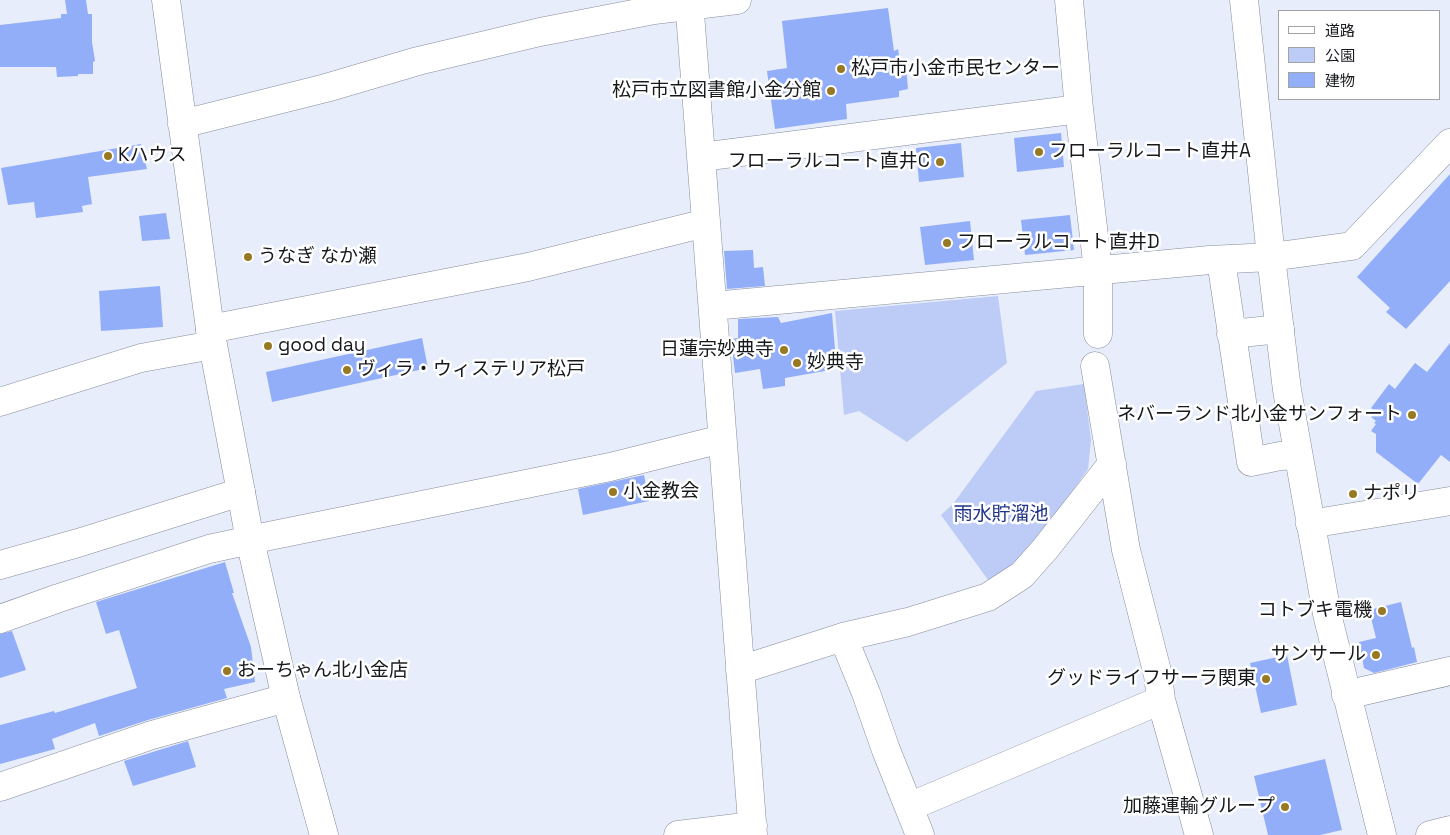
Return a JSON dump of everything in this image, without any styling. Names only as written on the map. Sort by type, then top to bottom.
[{"type":"street","points":[[166,0],[212,337],[250,540],[286,698],[324,835]]},
{"type":"street","points":[[182,124],[326,88],[418,61],[540,32],[689,3],[737,0]]},
{"type":"street","points":[[1069,0],[1079,109],[1098,270],[1098,334]]},
{"type":"street","points":[[1244,0],[1287,390],[1327,614],[1382,835]]},
{"type":"street","points":[[678,835],[753,830],[689,3]]},
{"type":"street","points":[[701,157],[1079,109]]},
{"type":"street","points":[[713,306],[1098,270],[1271,257],[1352,246],[1450,143]]},
{"type":"street","points":[[0,402],[212,337],[528,267],[706,223]]},
{"type":"street","points":[[1220,260],[1251,462],[1298,455]]},
{"type":"street","points":[[1230,334],[1280,329]]},
{"type":"street","points":[[1095,366],[1126,550],[1158,675],[1161,700],[1199,835]]},
{"type":"street","points":[[0,619],[209,549],[610,467],[722,440]]},
{"type":"street","points":[[740,670],[843,638],[908,622],[988,597],[1022,574],[1045,549],[1112,464]]},
{"type":"street","points":[[0,565],[78,543],[241,492]]},
{"type":"street","points":[[1310,524],[1450,500]]},
{"type":"street","points":[[843,638],[920,835]]},
{"type":"street","points":[[1346,695],[1450,671]]},
{"type":"street","points":[[0,787],[152,735],[286,698]]},
{"type":"street","points":[[909,806],[1161,700]]},
{"type":"street","points":[[1430,835],[1450,830]]},
{"type":"green space","points":[[998,296],[1007,363],[907,442],[859,411],[844,415],[835,311]]},
{"type":"green space","name":"雨水貯溜池","points":[[1084,384],[1091,440],[1088,469],[1030,551],[991,584],[941,515],[953,504],[1036,391]]},
{"type":"building","points":[[65,0],[86,0],[88,14],[92,14],[92,42],[95,61],[93,62],[93,74],[57,77],[56,67],[0,67],[0,25],[61,18],[61,14],[67,14]]},
{"type":"building","name":"松戸市小金市民センター","points":[[888,8],[894,51],[898,49],[901,67],[906,66],[908,89],[899,91],[899,97],[846,104],[847,119],[775,129],[767,71],[787,68],[782,21]]},
{"type":"building","name":"フローラルコート直井A","points":[[1061,133],[1064,167],[1017,172],[1014,138]]},
{"type":"building","name":"フローラルコート直井C","points":[[961,143],[964,177],[919,182],[916,148]]},
{"type":"building","points":[[141,144],[147,169],[88,177],[92,204],[82,206],[83,212],[36,218],[34,202],[8,205],[1,168]]},
{"type":"building","points":[[1450,174],[1450,281],[1406,329],[1386,312],[1390,308],[1357,277]]},
{"type":"building","points":[[166,213],[170,239],[142,241],[139,216]]},
{"type":"building","points":[[1070,215],[1074,250],[1025,255],[1021,220]]},
{"type":"building","name":"フローラルコート直井D","points":[[970,221],[974,260],[925,265],[920,227]]},
{"type":"building","points":[[753,250],[754,268],[763,267],[765,286],[727,289],[724,251]]},
{"type":"building","points":[[160,286],[163,327],[101,331],[99,291]]},
{"type":"building","name":"日蓮宗妙典寺","points":[[832,313],[836,362],[825,363],[825,371],[785,378],[785,386],[763,389],[760,369],[735,373],[731,339],[738,338],[738,319],[778,317],[781,323]]},
{"type":"building","name":"ヴィラ・ウィステリア松戸","points":[[422,338],[428,368],[272,402],[266,372]]},
{"type":"building","name":"ネバーランド北小金サンフォート","points":[[1450,343],[1450,462],[1441,455],[1418,484],[1376,452],[1376,434],[1371,431],[1376,421],[1371,417],[1376,412],[1371,408],[1389,384],[1395,389],[1415,363],[1427,372]]},
{"type":"building","name":"小金教会","points":[[644,475],[649,501],[583,515],[578,489]]},
{"type":"building","points":[[225,562],[234,593],[232,593],[251,647],[255,682],[224,689],[227,698],[99,736],[95,723],[52,739],[55,749],[0,764],[0,725],[54,711],[55,713],[137,688],[119,630],[106,634],[96,602]]},
{"type":"building","points":[[1401,602],[1417,662],[1374,673],[1364,668],[1359,642],[1376,638],[1369,610]]},
{"type":"building","points":[[12,631],[26,670],[0,678],[0,634]]},
{"type":"building","points":[[1287,655],[1297,705],[1261,713],[1250,663]]},
{"type":"building","points":[[188,741],[196,767],[133,786],[124,761]]},
{"type":"building","points":[[1325,759],[1342,830],[1320,835],[1268,835],[1254,776]]},
{"type":"place","name":"松戸市小金市民センター","points":[[841,69]]},
{"type":"place","name":"松戸市立図書館小金分館","points":[[831,91]]},
{"type":"place","name":"フローラルコート直井A","points":[[1039,152]]},
{"type":"place","name":"Kハウス","points":[[108,156]]},
{"type":"place","name":"フローラルコート直井C","points":[[940,162]]},
{"type":"place","name":"フローラルコート直井D","points":[[947,243]]},
{"type":"place","name":"うなぎ なか瀬","points":[[248,257]]},
{"type":"place","name":"good day","points":[[268,346]]},
{"type":"place","name":"日蓮宗妙典寺","points":[[784,350]]},
{"type":"place","name":"妙典寺","points":[[797,363]]},
{"type":"place","name":"ヴィラ・ウィステリア松戸","points":[[347,370]]},
{"type":"place","name":"ネバーランド北小金サンフォート","points":[[1412,415]]},
{"type":"place","name":"小金教会","points":[[613,492]]},
{"type":"place","name":"ナポリ","points":[[1353,494]]},
{"type":"place","name":"コトブキ電機","points":[[1382,611]]},
{"type":"place","name":"サンサール","points":[[1376,655]]},
{"type":"place","name":"おーちゃん北小金店","points":[[227,671]]},
{"type":"place","name":"グッドライフサーラ関東","points":[[1266,679]]},
{"type":"place","name":"加藤運輸グループ","points":[[1285,807]]}]
